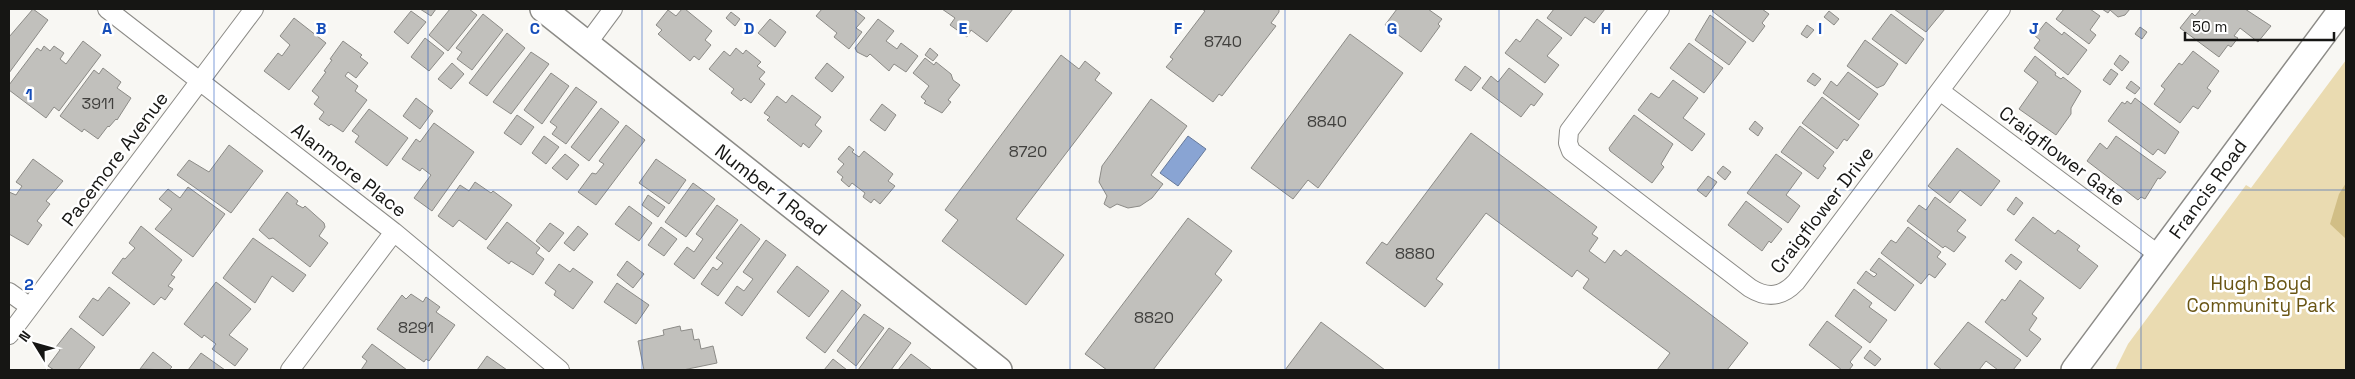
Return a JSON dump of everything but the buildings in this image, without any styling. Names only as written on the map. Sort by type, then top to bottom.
[{"type":"main road","name":"Number 1 Road","points":[[543,9],[999,370]]},
{"type":"main road","name":"Francis Road","points":[[2074,370],[2342,9]]},
{"type":"street","name":"Alanmore Place","points":[[108,9],[394,232],[560,370]]},
{"type":"street","name":"Pacemore Avenue","points":[[9,335],[254,9]]},
{"type":"street","points":[[587,44],[613,9]]},
{"type":"street","name":"Craigflower Drive","points":[[1660,9],[1576,120],[1569,131],[1568,143],[1576,157],[1750,288],[1764,296],[1783,293],[1796,282],[2001,9]]},
{"type":"street","name":"Craigflower Gate","points":[[1940,91],[2160,256]]},
{"type":"street","points":[[290,370],[394,232]]},
{"type":"street","points":[[9,292],[30,307]]},
{"type":"green space","name":"Hugh Boyd Community Park","points":[[2346,60],[2346,370],[2115,370],[2128,344],[2246,185],[2251,188]]},
{"type":"shaded area","points":[[2346,183],[2346,239],[2330,224],[2339,194]]},
{"type":"water","points":[[1188,136],[1206,149],[1178,186],[1160,173]]}]
